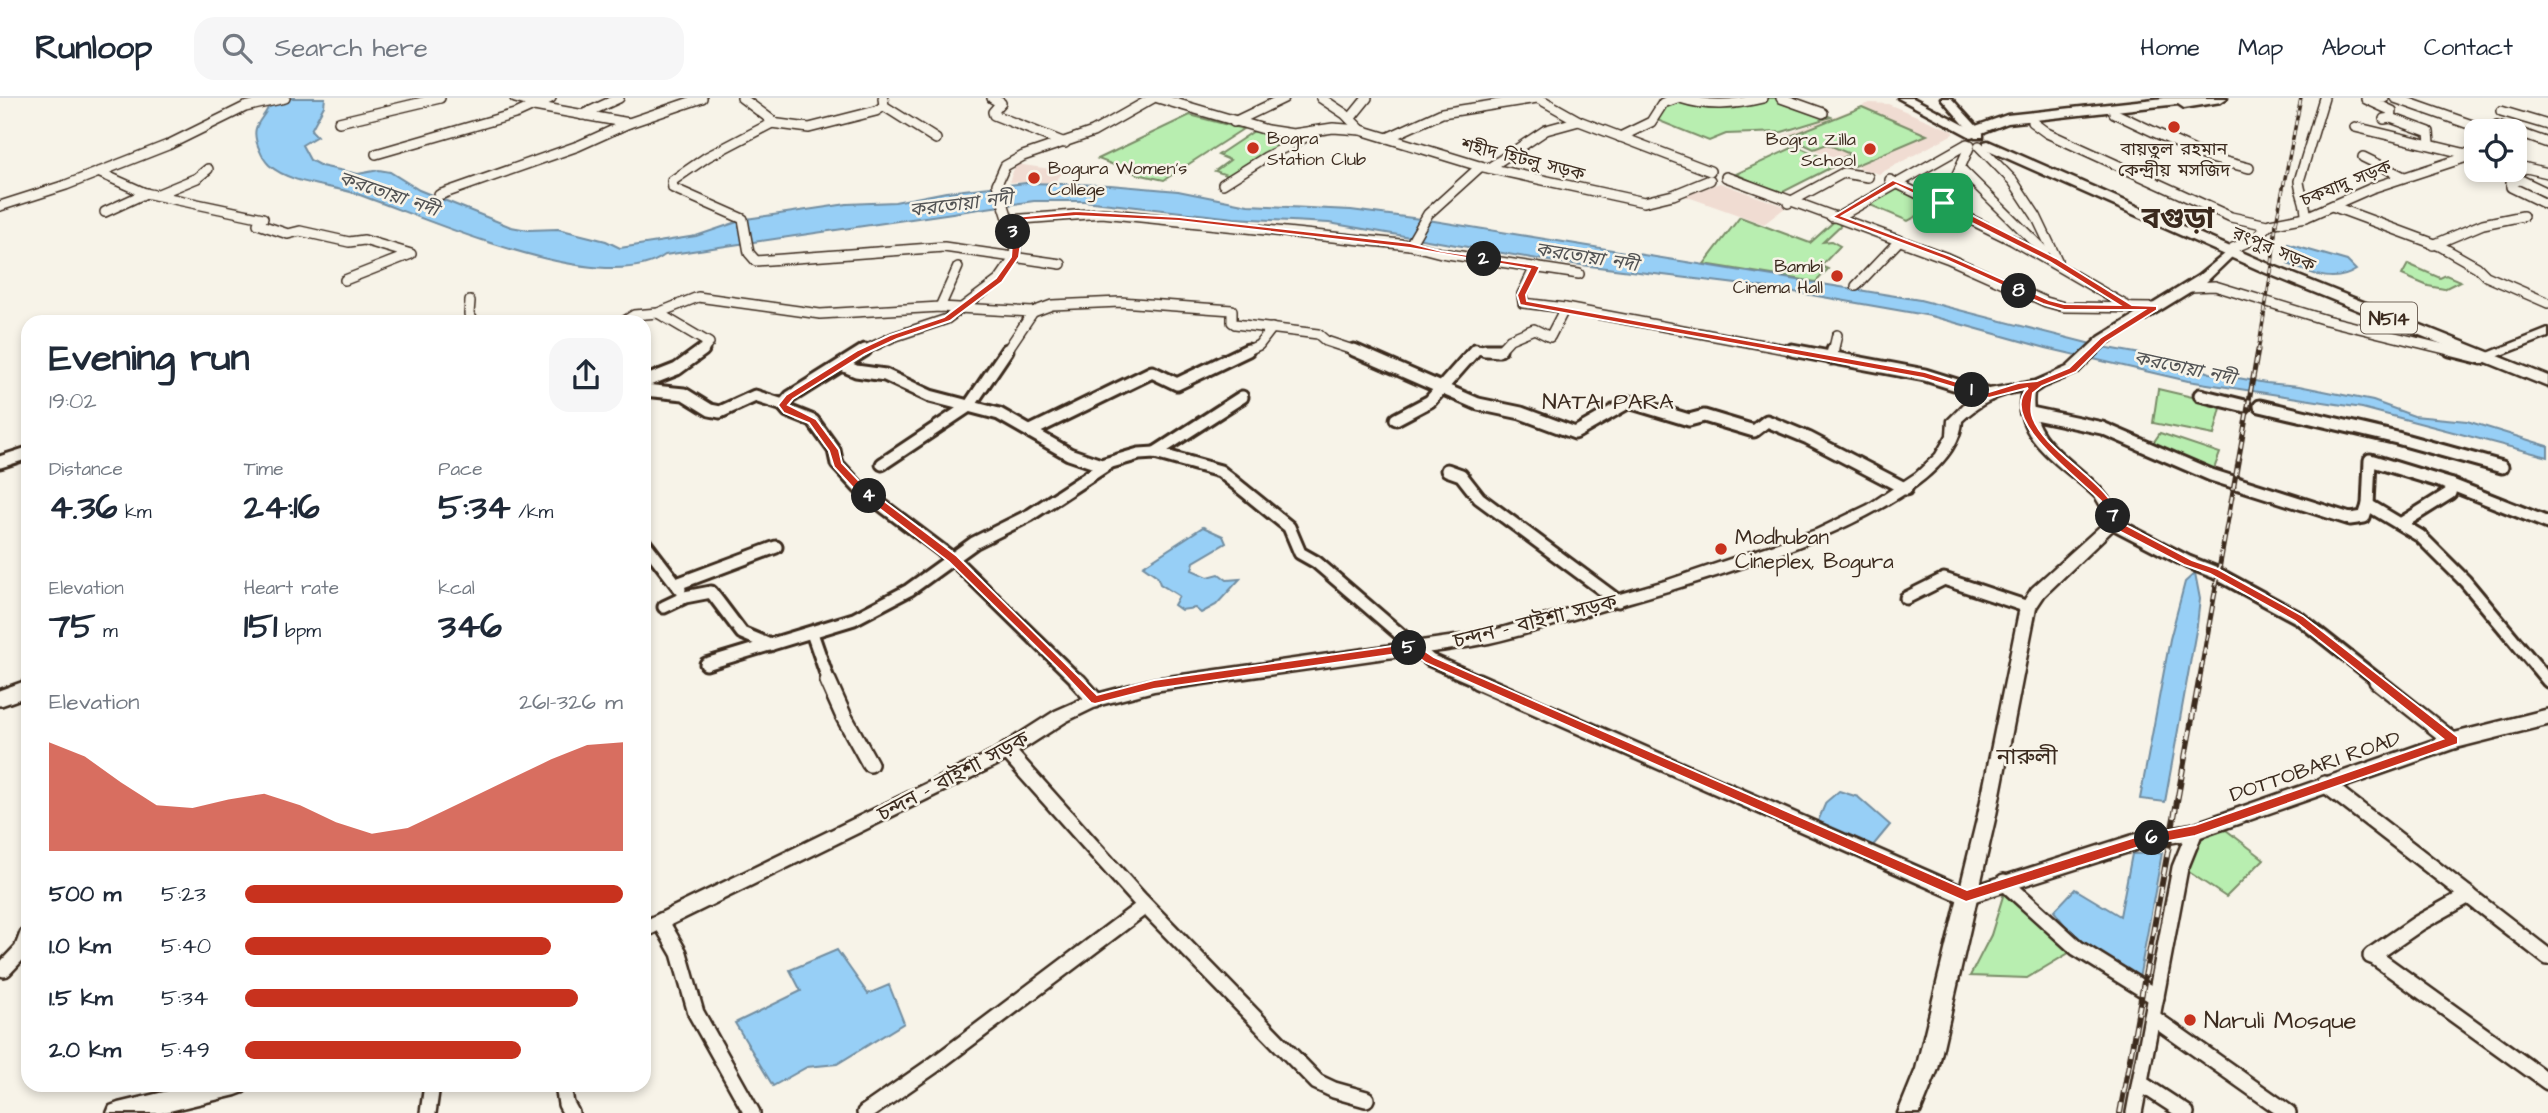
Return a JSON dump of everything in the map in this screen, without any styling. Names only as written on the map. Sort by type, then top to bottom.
[{"type":"highway","name":"N514","points":[[1894,98],[1974,139]]},
{"type":"highway","name":"N514","points":[[1904,98],[1947,120],[1974,139]]},
{"type":"highway","points":[[1974,139],[2012,123],[2197,98]]},
{"type":"highway","points":[[2087,114],[2114,113],[2221,98]]},
{"type":"highway","name":"রংপুর সড়ক","points":[[1974,139],[2232,250],[2488,357],[2548,379]]},
{"type":"main road","points":[[1946,98],[1963,119],[1974,139]]},
{"type":"main road","points":[[1947,120],[1959,122],[1963,119]]},
{"type":"main road","points":[[2154,308],[2205,276],[2232,250]]},
{"type":"main road","name":"চন্দন - বাইশা সড়ক","points":[[652,926],[1007,751],[1060,716],[1095,700],[1154,685],[1490,636],[1618,601],[1821,533],[1873,509],[1906,489],[1941,457],[1954,435],[1955,420],[1969,407],[1989,395],[2018,386],[2038,384],[2072,370],[2103,340],[2154,308]]},
{"type":"main road","points":[[2488,357],[2548,333]]},
{"type":"main road","points":[[1909,1113],[1927,1069],[1987,815],[2028,607],[2038,592],[2113,523],[2113,512],[2107,500],[2046,444],[2031,426],[2026,412],[2028,392],[2038,384]]},
{"type":"main road","points":[[118,1113],[206,1092]]},
{"type":"street","points":[[0,206],[98,172],[205,128],[246,107],[285,98]]},
{"type":"street","points":[[339,122],[440,98]]},
{"type":"street","points":[[515,98],[535,105],[629,123]]},
{"type":"street","points":[[376,154],[551,98]]},
{"type":"street","points":[[582,115],[619,98]]},
{"type":"street","points":[[439,195],[578,146],[629,123],[702,98]]},
{"type":"street","points":[[742,98],[770,116],[774,122],[771,124]]},
{"type":"street","points":[[992,98],[1001,103],[993,111],[994,115],[1065,143]]},
{"type":"street","points":[[783,405],[790,397],[872,347],[947,319],[999,280],[1015,257],[1016,243],[997,184],[1005,166],[1023,156],[1093,132],[1153,98]]},
{"type":"street","name":"শহীদ হিটলু সড়ক","points":[[1158,98],[1234,122],[1293,134],[1324,130],[1361,130],[1485,167],[1644,202],[1673,195],[1710,175]]},
{"type":"street","points":[[1234,122],[1284,98]]},
{"type":"street","points":[[1321,98],[1361,130]]},
{"type":"street","points":[[1223,184],[1266,157],[1343,120],[1367,98]]},
{"type":"street","points":[[1387,138],[1419,119],[1437,114],[1537,98],[1579,121],[1710,175],[1832,215],[1947,258],[2046,302],[2064,307],[2154,308]]},
{"type":"street","points":[[1620,137],[1651,122],[1665,99],[1679,98],[1694,104],[1717,106],[1763,98]]},
{"type":"street","points":[[1781,98],[1823,113]]},
{"type":"street","points":[[2306,217],[2299,181],[2324,98]]},
{"type":"street","points":[[2384,98],[2366,100],[2392,111],[2388,118],[2429,132],[2430,143]]},
{"type":"street","points":[[2498,119],[2502,98]]},
{"type":"street","points":[[2403,99],[2464,119]]},
{"type":"street","points":[[936,139],[884,102],[876,111],[809,128],[771,124],[707,157],[672,181],[673,188],[743,219],[749,253],[756,261],[944,247],[1061,264]]},
{"type":"street","points":[[2501,111],[2548,125]]},
{"type":"street","points":[[2114,113],[2207,157],[2249,168]]},
{"type":"street","points":[[2040,120],[2047,132],[2231,217],[2267,225]]},
{"type":"street","points":[[1410,245],[1428,214],[1485,167],[1546,130],[1579,121]]},
{"type":"street","points":[[2355,127],[2464,152]]},
{"type":"street","points":[[2527,138],[2548,143]]},
{"type":"street","points":[[1943,203],[1974,139]]},
{"type":"street","points":[[1832,215],[1974,139]]},
{"type":"street","points":[[1974,139],[2012,181],[2036,216],[2057,263]]},
{"type":"street","points":[[2363,157],[2404,177]]},
{"type":"street","name":"চকযাদু সড়ক","points":[[2232,250],[2255,239],[2263,233],[2267,225],[2306,217],[2404,177],[2464,157]]},
{"type":"street","points":[[2459,158],[2464,160]]},
{"type":"street","points":[[1961,168],[2057,263]]},
{"type":"street","points":[[2527,168],[2548,173]]},
{"type":"street","points":[[105,212],[197,178],[208,169]]},
{"type":"street","points":[[98,172],[151,194],[263,218],[258,224],[288,234],[300,231],[349,242],[364,240],[411,254],[345,280]]},
{"type":"street","points":[[1789,202],[1843,173],[1868,177]]},
{"type":"street","points":[[1893,181],[1943,203],[2057,263],[2130,308]]},
{"type":"street","points":[[2512,182],[2511,187],[2548,205]]},
{"type":"street","points":[[2523,182],[2548,193]]},
{"type":"street","points":[[2332,206],[2462,256],[2482,269],[2486,276],[2548,303]]},
{"type":"street","points":[[1009,219],[1102,213],[1179,219],[1410,245],[1441,253],[1579,274]]},
{"type":"street","points":[[2433,245],[2483,224],[2523,216]]},
{"type":"street","points":[[1856,286],[1899,241]]},
{"type":"street","points":[[940,307],[958,267]]},
{"type":"street","points":[[1535,267],[1521,302],[1925,375],[1989,395]]},
{"type":"street","points":[[2205,276],[2216,286]]},
{"type":"street","points":[[2190,287],[2216,286],[2326,320],[2488,357]]},
{"type":"street","points":[[634,315],[658,313],[698,297],[820,314],[940,307],[1033,312]]},
{"type":"street","points":[[470,301],[470,315]]},
{"type":"street","points":[[882,464],[969,406],[1033,312],[1041,307],[1077,303],[1232,310],[1232,322],[1235,324],[1318,334],[1326,341],[1368,355],[1478,404],[1530,416],[1575,433],[1629,402],[1689,420],[1704,416],[1754,431],[1767,421],[1808,438],[1906,489]]},
{"type":"street","points":[[1395,419],[1421,408],[1476,349],[1498,352],[1510,339],[1534,329],[1550,337],[1565,308]]},
{"type":"street","points":[[651,379],[677,369],[709,346],[709,343],[658,313]]},
{"type":"street","points":[[1031,431],[1152,372],[1177,384],[1259,345],[1272,328]]},
{"type":"street","points":[[1831,358],[1837,335]]},
{"type":"street","points":[[842,365],[856,371],[885,375],[930,396],[999,414],[1069,454],[1101,465],[1139,454],[1155,453],[1220,471],[1289,527],[1300,553],[1316,562],[1430,660],[1966,896],[2142,840],[2178,834]]},
{"type":"street","points":[[651,392],[659,395],[683,394],[714,412],[720,412],[755,396],[783,405],[788,411],[813,421],[834,450],[837,464],[859,488],[953,559],[1067,669],[1095,700]]},
{"type":"street","points":[[2200,396],[2245,406]]},
{"type":"street","points":[[1155,453],[1242,397]]},
{"type":"street","points":[[2260,406],[2397,438],[2502,467]]},
{"type":"street","points":[[2026,412],[2102,428],[2211,475],[2350,519],[2364,517],[2368,505],[2370,460],[2452,485],[2548,523]]},
{"type":"street","points":[[0,462],[21,455]]},
{"type":"street","points":[[706,664],[854,619],[892,600],[974,543],[1030,514],[1108,464]]},
{"type":"street","points":[[1447,470],[1461,475],[1479,498],[1618,601]]},
{"type":"street","points":[[2402,523],[2450,493],[2452,485]]},
{"type":"street","points":[[2368,505],[2420,536],[2465,581],[2548,681]]},
{"type":"street","points":[[2113,523],[2188,562],[2214,572],[2299,618],[2453,741]]},
{"type":"street","points":[[677,584],[776,547]]},
{"type":"street","points":[[651,551],[685,597]]},
{"type":"street","points":[[1906,598],[1944,579],[2028,607]]},
{"type":"street","points":[[664,607],[685,597],[711,593],[741,634],[771,645]]},
{"type":"street","points":[[812,633],[823,670],[850,732],[870,764]]},
{"type":"street","points":[[0,698],[21,690]]},
{"type":"street","name":"DOTTOBARI ROAD","points":[[2178,834],[2195,831],[2453,741],[2548,717]]},
{"type":"street","points":[[1007,751],[1145,906],[1317,1082],[1329,1091],[1341,1090],[1366,1099]]},
{"type":"street","points":[[2325,784],[2548,957]]},
{"type":"street","points":[[2134,1113],[2180,866],[2195,831]]},
{"type":"street","points":[[2004,882],[2077,948],[2156,997]]},
{"type":"street","points":[[2469,895],[2419,923],[2372,955],[2548,1082]]},
{"type":"street","points":[[865,1113],[934,1065],[1145,906]]},
{"type":"street","points":[[652,926],[672,933],[695,1010],[726,1072],[752,1113]]},
{"type":"street","points":[[4,969],[21,951]]},
{"type":"street","points":[[2152,1017],[2288,1113]]},
{"type":"street","points":[[2140,1083],[2186,1113]]},
{"type":"street","points":[[428,1113],[431,1092]]},
{"type":"street","points":[[564,1092],[571,1113]]},
{"type":"shaded area","name":"Bogra Zilla School","points":[[1870,103],[1888,104],[1953,131],[1953,134],[1879,174],[1781,136]]},
{"type":"shaded area","name":"Bogura Women's College","points":[[1016,164],[1064,171],[1054,183],[1009,182]]},
{"type":"shaded area","points":[[1720,183],[1786,207],[1764,224],[1685,196]]},
{"type":"green space","points":[[1778,98],[1831,117],[1782,132],[1726,134],[1709,141],[1657,120],[1665,103],[1679,99],[1696,105]]},
{"type":"green space","points":[[1862,107],[1927,135],[1854,166],[1839,160],[1850,154],[1827,144],[1814,149],[1788,137]]},
{"type":"green space","points":[[1190,115],[1243,129],[1164,180],[1137,174],[1098,159]]},
{"type":"green space","name":"Bogra Station Club","points":[[1254,131],[1297,139],[1232,177],[1215,171],[1230,160],[1218,155]]},
{"type":"green space","points":[[1796,146],[1838,164],[1779,194],[1736,174]]},
{"type":"green space","points":[[1897,185],[1941,203],[1908,221],[1863,202]]},
{"type":"green space","points":[[1740,217],[1810,243],[1838,218],[1845,221],[1823,242],[1831,241],[1840,246],[1821,266],[1828,269],[1816,282],[1704,264]]},
{"type":"green space","points":[[2408,264],[2440,278],[2446,275],[2460,281],[2444,289],[2428,286],[2402,275]]},
{"type":"green space","points":[[2158,389],[2222,404],[2214,435],[2153,423]]},
{"type":"green space","points":[[2160,433],[2220,453],[2212,474],[2149,449]]},
{"type":"green space","points":[[2226,830],[2264,859],[2226,897],[2180,866],[2195,831]]},
{"type":"green space","points":[[2004,893],[2016,895],[2072,951],[2027,978],[1970,976],[1991,935]]},
{"type":"water","name":"করতোয়া নদী","points":[[269,98],[325,98],[324,106],[311,130],[317,136],[302,145],[310,160],[321,166],[358,174],[379,170],[390,172],[419,190],[511,227],[528,230],[558,229],[606,241],[620,248],[696,236],[746,219],[847,204],[895,202],[946,192],[1026,183],[1110,185],[1178,191],[1248,205],[1351,210],[1428,220],[1920,300],[2103,347],[2184,362],[2210,373],[2299,386],[2373,401],[2414,416],[2467,421],[2548,446],[2548,457],[2362,408],[2188,381],[2046,348],[1931,316],[1777,289],[1549,261],[1329,223],[1234,218],[1084,201],[1034,201],[665,255],[637,266],[600,268],[512,250],[354,193],[287,176],[269,165],[256,140],[255,132],[269,105]]},
{"type":"water","points":[[2288,244],[2347,261],[2356,270],[2339,277],[2305,271],[2288,264]]},
{"type":"water","points":[[1203,527],[1223,536],[1226,543],[1194,562],[1192,570],[1208,577],[1219,574],[1227,580],[1240,579],[1216,605],[1201,613],[1195,608],[1181,610],[1174,605],[1179,596],[1160,584],[1157,576],[1143,566]]},
{"type":"water","points":[[2195,573],[2200,599],[2197,625],[2165,802],[2140,799],[2170,639],[2185,582]]},
{"type":"water","points":[[1839,791],[1858,797],[1890,825],[1871,848],[1818,821],[1826,802]]},
{"type":"water","points":[[2162,853],[2139,979],[2082,947],[2054,911],[2075,889],[2120,916],[2132,854]]},
{"type":"water","points":[[837,950],[868,994],[889,985],[904,1023],[837,1064],[807,1067],[773,1086],[735,1023],[801,991],[790,970]]},
{"type":"railway","points":[[2258,352],[2276,223],[2301,98]]},
{"type":"railway","points":[[2199,682],[2258,350]]},
{"type":"railway","points":[[2120,1113],[2199,681]]},
{"type":"place","name":"বায়তুল রহমান কেন্দ্রীয় মসজিদ","points":[[2174,127]]},
{"type":"place","name":"Bogra Station Club","points":[[1253,148]]},
{"type":"place","name":"Bogra Zilla School","points":[[1870,149]]},
{"type":"place","name":"Bogura Women's College","points":[[1034,178]]},
{"type":"place","name":"Bambi Cinema Hall","points":[[1837,276]]},
{"type":"place","name":"Modhuban Cineplex, Bogura","points":[[1721,549]]},
{"type":"place","name":"Naruli Mosque","points":[[2190,1020]]},
{"type":"district","name":"বগুড়া","points":[[2178,218]]},
{"type":"district","name":"NATAI PARA","points":[[1608,401]]},
{"type":"district","name":"নারুলী","points":[[2027,756]]},
{"type":"route","points":[[1943,203],[1895,182],[1836,217],[1947,258],[2046,302],[2081,308],[2130,308],[2154,308],[2103,340],[2093,349],[2072,370],[2038,384],[2028,392],[2026,412],[2031,426],[2073,471],[2107,500],[2113,512],[2113,523],[2188,562],[2214,572],[2299,618],[2453,741],[2195,831],[2142,840],[1966,896],[1430,660],[1413,648],[1154,685],[1095,700],[1067,669],[953,559],[859,488],[837,464],[834,450],[813,421],[788,411],[783,405],[790,397],[861,352],[893,337],[947,319],[999,280],[1015,257],[1016,243],[1009,219],[1076,213],[1179,219],[1410,245],[1441,253],[1535,267],[1522,295],[1523,303],[1565,308],[1925,375],[1989,395],[2018,386],[2038,384],[2072,370],[2103,340],[2154,308],[2130,308],[2053,260],[1943,203]]}]
